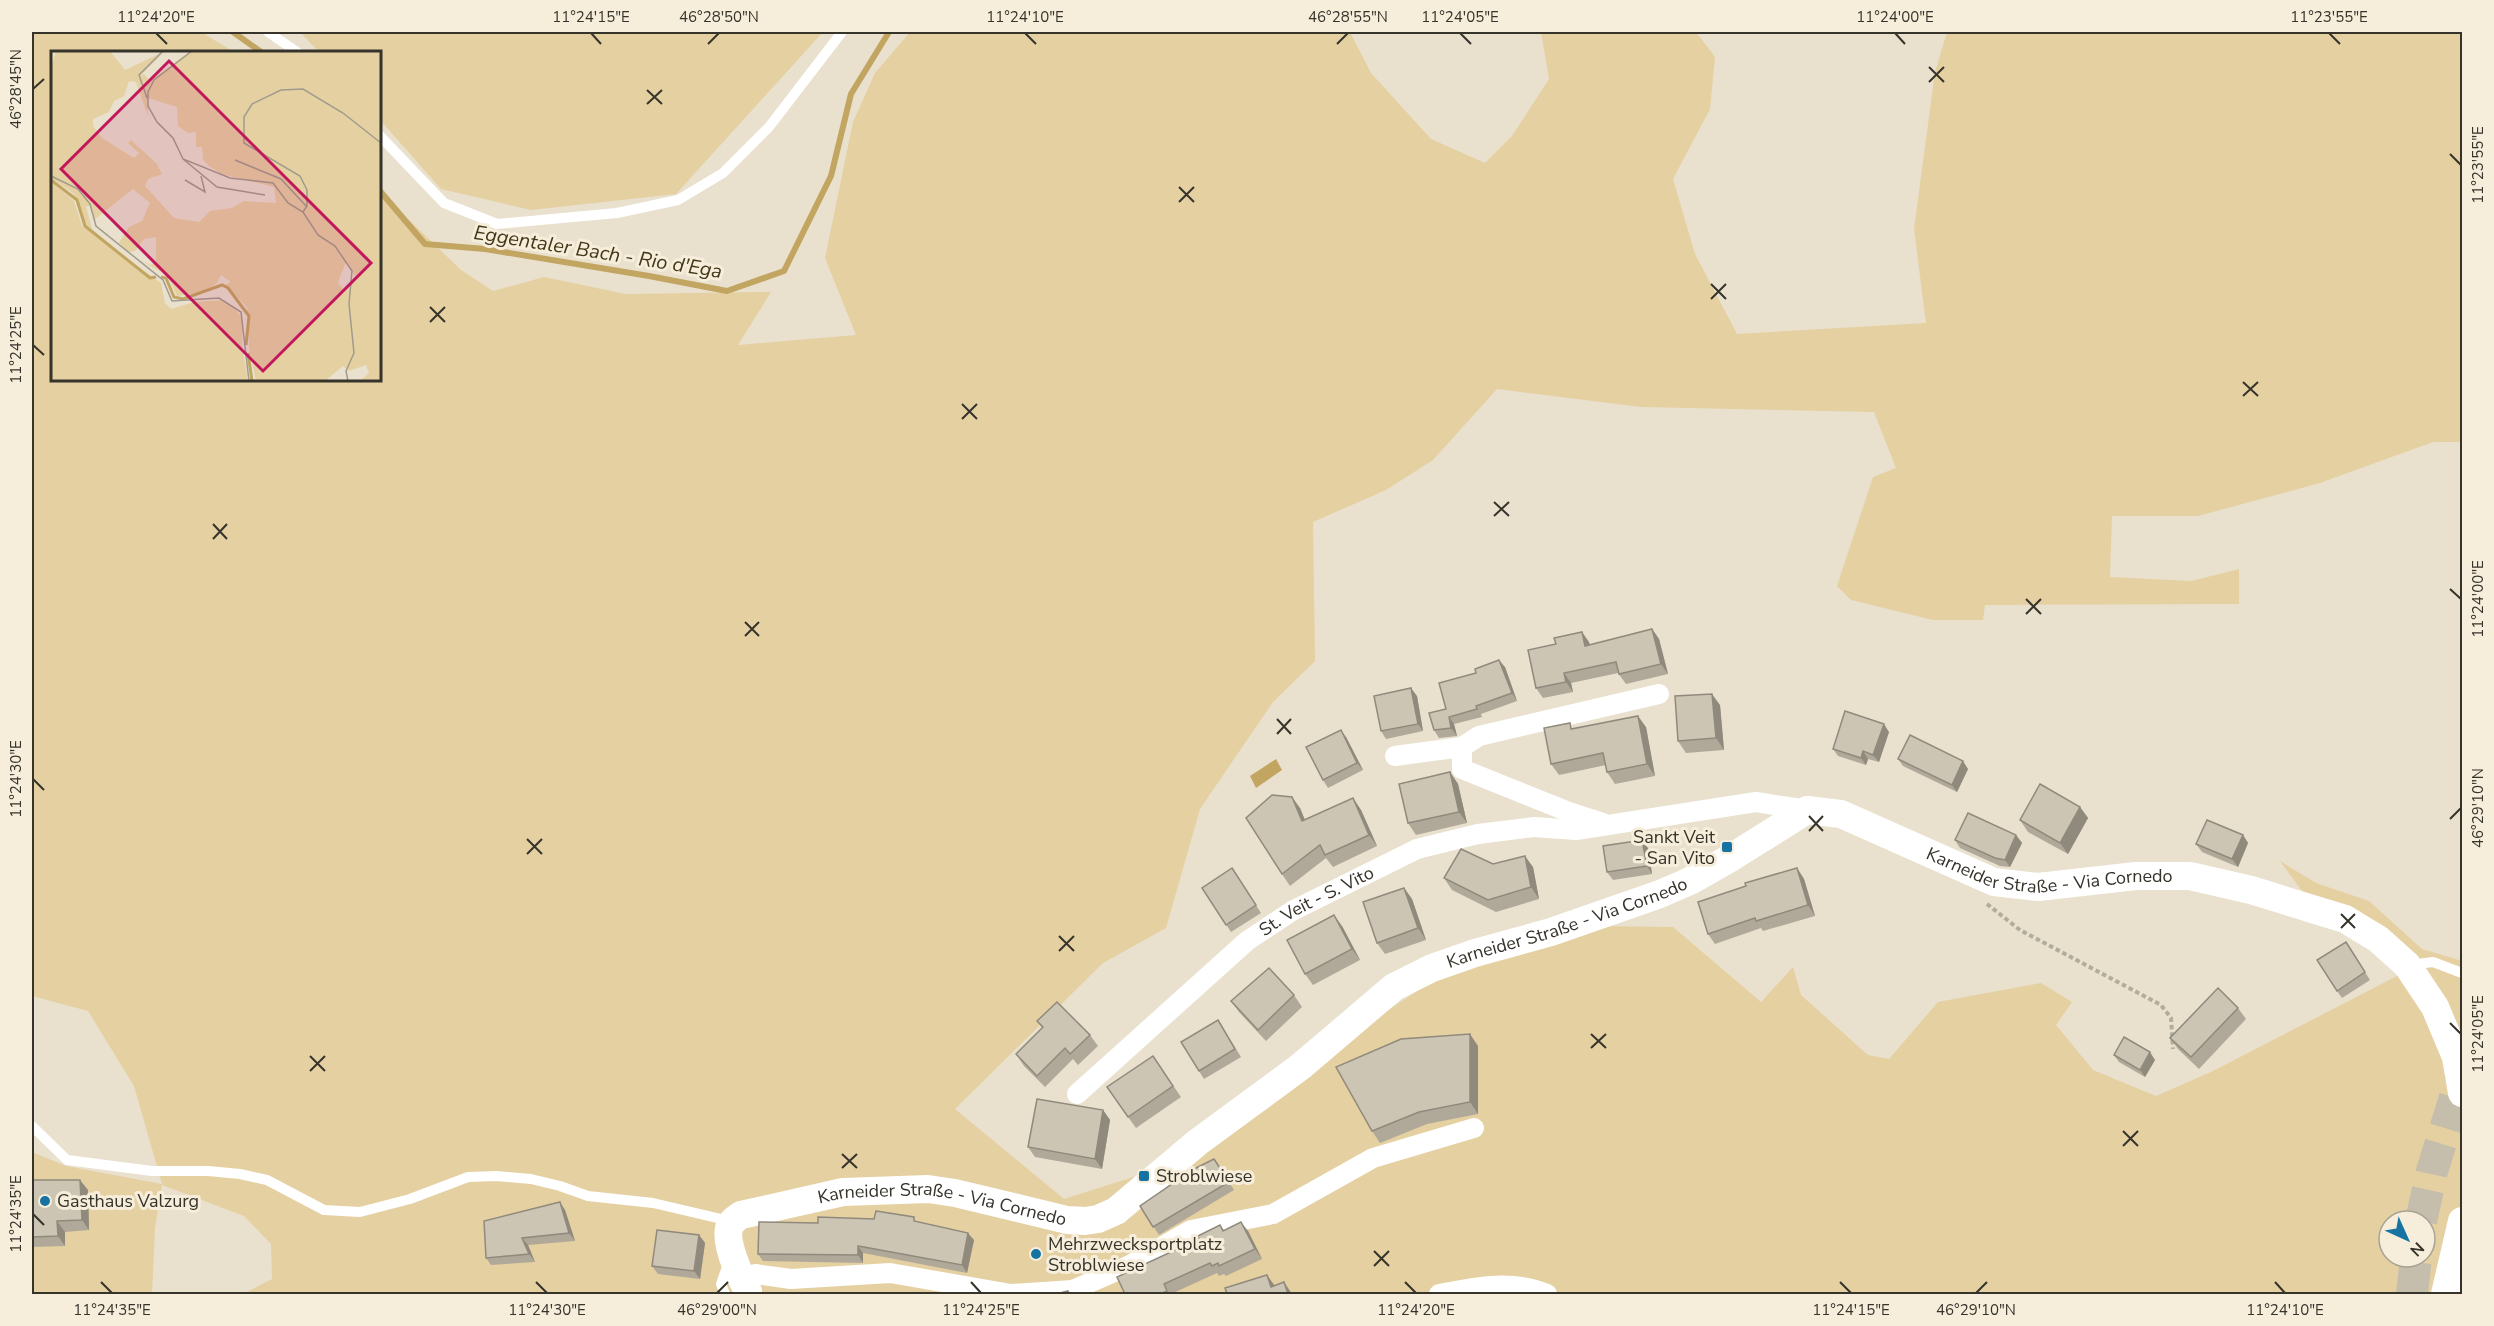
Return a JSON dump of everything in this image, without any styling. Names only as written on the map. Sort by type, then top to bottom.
[{"type":"street","points":[[1395,756],[1462,747],[1479,736],[1659,694]]},
{"type":"street","name":"St. Veit - S. Vito","points":[[1462,747],[1462,769],[1569,812],[1610,825]]},
{"type":"street","name":"St. Veit - S. Vito","points":[[1077,1094],[1247,941],[1292,911],[1417,849],[1478,834],[1534,827],[1576,830],[1756,802],[1807,810]]},
{"type":"street","name":"Karneider Straße - Via Cornedo","points":[[732,1221],[741,1215],[843,1192],[883,1189],[928,1189],[954,1192],[1067,1221],[1098,1219],[1116,1211],[1131,1200],[1183,1154],[1300,1067],[1394,987],[1432,968],[1474,953],[1551,932],[1660,894],[1721,863],[1807,810],[1841,814],[1994,882],[2038,886],[2136,876],[2190,876],[2251,890],[2345,919],[2378,939],[2407,965],[2439,1017],[2456,1057],[2463,1093]]},
{"type":"street","points":[[732,1221],[728,1237],[741,1284],[755,1274],[791,1279],[890,1274],[1011,1294],[1073,1290],[1130,1265],[1191,1230],[1273,1214],[1372,1158],[1474,1128]]},
{"type":"street","points":[[2445,1294],[2463,1221]]},
{"type":"street","points":[[1439,1294],[1484,1286],[1530,1287],[1547,1294]]},
{"type":"lane","points":[[268,32],[296,51]]},
{"type":"lane","points":[[381,137],[444,202],[497,224],[617,213],[678,200],[723,173],[769,127],[842,32]]},
{"type":"lane","points":[[2407,965],[2433,962],[2463,973]]},
{"type":"lane","points":[[32,1126],[67,1160],[152,1171],[208,1171],[240,1174],[267,1180],[324,1210],[360,1212],[410,1198],[468,1177],[497,1176],[531,1179],[588,1196],[653,1203],[732,1221]]},
{"type":"path","points":[[1985,903],[2020,930],[2161,1005],[2171,1018],[2173,1049]]},
{"type":"shaded area","points":[[32,32],[201,32],[232,51],[51,51],[51,381],[381,381],[381,193],[461,270],[493,291],[544,277],[626,294],[771,292],[738,345],[856,335],[825,258],[853,122],[875,73],[910,32],[1350,32],[1371,73],[1431,139],[1485,163],[1512,136],[1549,79],[1541,32],[1696,32],[1715,57],[1710,109],[1673,179],[1695,254],[1737,334],[1926,323],[1914,229],[1935,72],[1947,32],[2462,32],[2462,442],[2433,442],[2320,483],[2198,516],[2112,516],[2110,577],[2191,581],[2239,569],[2239,604],[1985,605],[1983,620],[1933,620],[1851,600],[1837,586],[1873,477],[1896,468],[1874,412],[1641,407],[1497,389],[1433,460],[1386,490],[1313,522],[1315,661],[1273,702],[1200,809],[1166,928],[1103,963],[955,1109],[1064,1199],[1168,1166],[1288,1076],[1475,953],[1596,926],[1673,927],[1761,1002],[1793,967],[1801,995],[1868,1055],[1889,1059],[1938,1002],[2041,983],[2072,1002],[2056,1025],[2093,1070],[2156,1096],[2211,1072],[2399,975],[2367,947],[2327,925],[2280,861],[2316,883],[2369,901],[2422,949],[2462,961],[2462,1262],[2454,1294],[243,1294],[272,1279],[271,1244],[244,1216],[162,1185],[155,1228],[152,1294],[32,1294],[32,1152],[66,1166],[162,1184],[134,1086],[88,1011],[32,996]]},
{"type":"shaded area","points":[[300,32],[823,32],[676,194],[531,210],[441,189],[381,121],[381,51],[318,51]]},
{"type":"shaded area","points":[[1276,759],[1282,770],[1256,788],[1250,776]]},
{"type":"building","points":[[1652,629],[1661,664],[1619,674],[1616,662],[1564,673],[1566,682],[1536,688],[1528,650],[1556,644],[1554,638],[1582,632],[1585,646]]},
{"type":"building","points":[[1499,660],[1512,693],[1476,706],[1477,709],[1449,717],[1451,728],[1434,730],[1429,713],[1446,709],[1439,683],[1476,673],[1475,669]]},
{"type":"building","points":[[1411,688],[1418,724],[1381,731],[1374,696]]},
{"type":"building","points":[[1712,694],[1716,738],[1678,741],[1675,696]]},
{"type":"building","points":[[1845,711],[1884,724],[1873,755],[1863,751],[1861,758],[1833,749]]},
{"type":"building","points":[[1638,716],[1647,764],[1607,772],[1603,753],[1551,764],[1544,728],[1570,723],[1571,729]]},
{"type":"building","points":[[1341,730],[1357,763],[1323,780],[1306,747]]},
{"type":"building","points":[[1910,735],[1963,761],[1952,785],[1898,759]]},
{"type":"building","points":[[1450,772],[1459,812],[1408,823],[1399,784]]},
{"type":"building","points":[[2040,784],[2080,807],[2060,843],[2020,820]]},
{"type":"building","points":[[1272,795],[1292,797],[1302,821],[1353,798],[1369,835],[1325,855],[1320,845],[1282,874],[1246,818]]},
{"type":"building","points":[[1968,813],[2016,835],[2005,860],[1995,858],[1955,840]]},
{"type":"building","points":[[2207,820],[2243,835],[2232,859],[2196,844]]},
{"type":"building","points":[[1642,840],[1647,866],[1607,872],[1603,846]]},
{"type":"building","points":[[1461,849],[1493,864],[1525,856],[1531,887],[1488,900],[1444,878]]},
{"type":"building","points":[[1232,868],[1256,905],[1226,925],[1202,888]]},
{"type":"building","points":[[1797,868],[1808,905],[1756,921],[1755,918],[1708,934],[1698,902],[1746,886],[1745,883]]},
{"type":"building","points":[[1404,888],[1418,928],[1377,943],[1363,902]]},
{"type":"building","points":[[1334,915],[1352,949],[1305,974],[1287,940]]},
{"type":"building","points":[[2346,942],[2365,972],[2337,991],[2317,960]]},
{"type":"building","points":[[1269,968],[1294,995],[1258,1030],[1231,1001]]},
{"type":"building","points":[[2218,988],[2238,1008],[2191,1057],[2170,1038]]},
{"type":"building","points":[[1057,1002],[1090,1035],[1070,1054],[1065,1048],[1037,1076],[1016,1054],[1043,1027],[1037,1021]]},
{"type":"building","points":[[1218,1020],[1235,1049],[1199,1071],[1181,1042]]},
{"type":"building","points":[[1470,1034],[1470,1102],[1419,1112],[1372,1131],[1336,1067],[1401,1039]]},
{"type":"building","points":[[2124,1037],[2150,1052],[2140,1070],[2114,1055]]},
{"type":"building","points":[[1153,1056],[1173,1086],[1128,1117],[1107,1087]]},
{"type":"building","points":[[1037,1099],[1103,1110],[1095,1159],[1028,1147]]},
{"type":"building","points":[[1214,1159],[1229,1182],[1153,1227],[1140,1206],[1194,1169]]},
{"type":"building","points":[[32,1180],[80,1180],[82,1220],[57,1221],[58,1236],[32,1237]]},
{"type":"building","points":[[560,1202],[569,1233],[522,1238],[529,1254],[486,1258],[484,1221]]},
{"type":"building","points":[[876,1211],[914,1217],[914,1221],[968,1233],[962,1265],[858,1246],[858,1255],[758,1254],[759,1222],[818,1223],[818,1217],[874,1219]]},
{"type":"building","points":[[1241,1222],[1255,1249],[1219,1266],[1218,1263],[1212,1266],[1210,1263],[1164,1284],[1167,1291],[1160,1294],[1125,1294],[1117,1277],[1199,1239],[1198,1236],[1220,1225],[1223,1231]]},
{"type":"building","points":[[657,1230],[699,1235],[694,1271],[652,1266]]},
{"type":"building","points":[[1267,1275],[1271,1287],[1284,1282],[1288,1294],[1227,1294],[1225,1288]]},
{"type":"waterway","name":"Eggentaler Bach - Rio d'Ega","points":[[233,32],[260,51]]},
{"type":"waterway","name":"Eggentaler Bach - Rio d'Ega","points":[[381,192],[425,244],[485,249],[727,291],[784,271],[831,176],[851,94],[889,32]]},
{"type":"tunnel","points":[[2424,1209],[2432,1171],[2462,1075]]},
{"type":"tunnel","points":[[2412,1294],[2415,1269]]},
{"type":"place","name":"Sankt Veit - San Vito","points":[[1727,847]]},
{"type":"place","name":"Stroblwiese","points":[[1144,1176]]},
{"type":"place","name":"Gasthaus Valzurg","points":[[45,1201]]},
{"type":"place","name":"Mehrzwecksportplatz Stroblwiese","points":[[1036,1254]]}]
